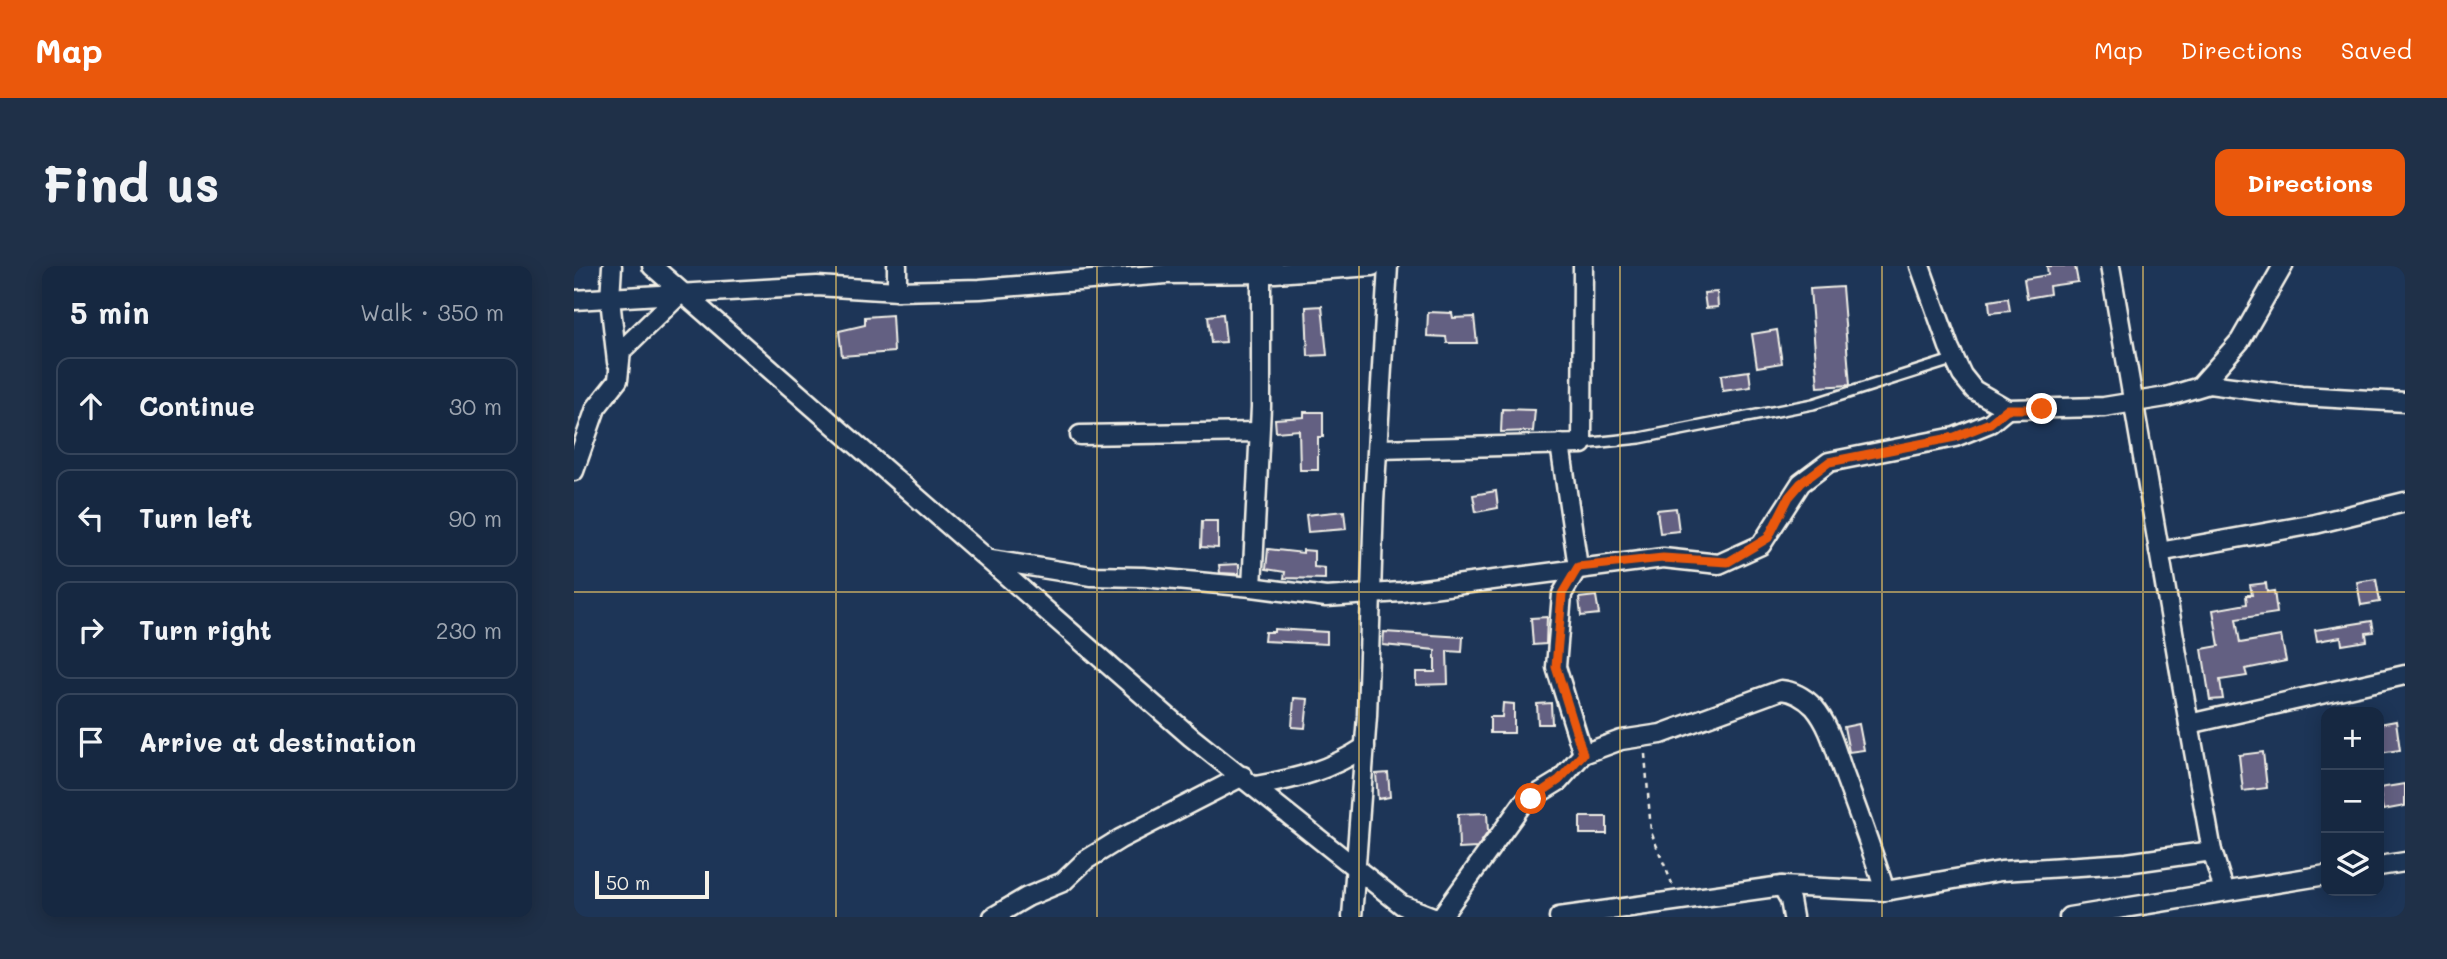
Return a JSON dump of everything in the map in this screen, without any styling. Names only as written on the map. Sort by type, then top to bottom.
[{"type":"street","points":[[612,266],[610,299],[618,380]]},
{"type":"street","points":[[652,266],[680,294],[991,560],[1191,737],[1402,905],[1433,917]]},
{"type":"street","points":[[897,266],[897,291]]},
{"type":"street","points":[[1045,266],[1047,285]]},
{"type":"street","points":[[574,300],[817,286],[897,291],[1047,285],[1166,274],[1372,266]]},
{"type":"street","points":[[1352,917],[1365,747],[1388,266]]},
{"type":"street","points":[[1378,449],[1583,444],[1583,266]]},
{"type":"street","points":[[1920,266],[1955,359],[1975,390],[2007,409],[2104,407],[2166,397],[2202,385],[2339,400],[2405,402]]},
{"type":"street","points":[[2110,266],[2136,402],[2189,724],[2213,851],[2224,890]]},
{"type":"street","points":[[2202,385],[2240,341],[2283,266]]},
{"type":"street","points":[[1252,587],[1259,432],[1261,269]]},
{"type":"street","points":[[574,471],[596,408],[618,380],[621,351],[680,294]]},
{"type":"street","points":[[991,560],[1091,576],[1143,577],[1326,597],[1440,587],[1663,558],[1728,562],[1768,538],[1795,490],[1812,471],[1829,462],[1955,437],[1990,423],[2007,409]]},
{"type":"street","points":[[1080,435],[1259,432]]},
{"type":"street","points":[[1560,444],[1578,567],[1562,594],[1556,667],[1583,754]]},
{"type":"street","points":[[2159,551],[2315,524],[2405,502]]},
{"type":"street","points":[[2189,724],[2405,675]]},
{"type":"street","points":[[1441,917],[1523,803],[1559,780],[1583,754],[1612,742],[1643,739],[1774,692],[1793,691],[1815,709],[1832,739],[1885,891]]},
{"type":"street","points":[[992,917],[1027,897],[1063,882],[1086,860],[1120,839],[1249,781],[1301,778],[1322,771],[1365,747]]},
{"type":"street","points":[[1559,917],[1782,886],[1885,891],[2001,871],[2127,863],[2213,851]]},
{"type":"street","points":[[2384,865],[2405,862]]},
{"type":"street","points":[[2069,917],[2169,909],[2224,890],[2321,876]]},
{"type":"street","points":[[1782,886],[1790,900],[1793,917]]},
{"type":"lane","points":[[1583,444],[1640,438],[1813,404],[1955,359]]},
{"type":"path","points":[[1643,739],[1651,832],[1679,902]]},
{"type":"building","points":[[2047,266],[2075,266],[2078,282],[2049,286],[2050,294],[2027,298],[2024,279],[2048,275]]},
{"type":"building","points":[[1842,287],[1850,385],[1818,387],[1810,289]]},
{"type":"building","points":[[1717,292],[1718,307],[1706,308],[1704,293]]},
{"type":"building","points":[[2008,298],[2010,311],[1990,313],[1989,301]]},
{"type":"building","points":[[1322,306],[1327,355],[1308,356],[1306,307]]},
{"type":"building","points":[[1428,312],[1452,313],[1453,318],[1474,317],[1477,343],[1447,343],[1446,337],[1427,336]]},
{"type":"building","points":[[1223,314],[1226,342],[1211,343],[1208,316]]},
{"type":"building","points":[[892,315],[894,352],[842,356],[839,331],[865,325],[865,317]]},
{"type":"building","points":[[1777,330],[1782,363],[1757,367],[1752,334]]},
{"type":"building","points":[[1749,371],[1751,387],[1723,391],[1721,375]]},
{"type":"building","points":[[1502,409],[1535,410],[1533,431],[1501,432]]},
{"type":"building","points":[[1304,412],[1323,412],[1323,437],[1318,437],[1318,470],[1300,470],[1299,430],[1276,432],[1275,419],[1304,417]]},
{"type":"building","points":[[1496,491],[1498,508],[1476,512],[1473,495]]},
{"type":"building","points":[[1676,508],[1679,531],[1660,533],[1657,510]]},
{"type":"building","points":[[1344,511],[1346,529],[1308,532],[1306,515]]},
{"type":"building","points":[[1202,521],[1218,521],[1218,548],[1201,547]]},
{"type":"building","points":[[1268,549],[1303,553],[1303,550],[1314,551],[1314,567],[1325,568],[1325,579],[1284,578],[1285,572],[1266,569]]},
{"type":"building","points":[[1239,564],[1239,574],[1220,573],[1219,565]]},
{"type":"building","points":[[2376,579],[2380,602],[2361,605],[2357,582]]},
{"type":"building","points":[[2266,583],[2267,592],[2274,591],[2277,613],[2236,619],[2240,643],[2281,636],[2286,661],[2245,669],[2247,676],[2220,680],[2223,699],[2210,700],[2202,649],[2219,646],[2213,610],[2247,604],[2246,595],[2252,595],[2250,585]]},
{"type":"building","points":[[1596,596],[1599,614],[1581,616],[1579,598]]},
{"type":"building","points":[[1547,617],[1546,644],[1533,645],[1531,618]]},
{"type":"building","points":[[2372,621],[2374,632],[2366,633],[2367,641],[2342,645],[2341,637],[2317,641],[2315,630]]},
{"type":"building","points":[[1274,629],[1327,632],[1327,644],[1264,641],[1265,632],[1274,632]]},
{"type":"building","points":[[1384,632],[1463,637],[1462,652],[1447,651],[1448,684],[1416,685],[1416,672],[1435,672],[1435,650],[1383,645]]},
{"type":"building","points":[[1294,698],[1308,699],[1305,728],[1292,727]]},
{"type":"building","points":[[1503,703],[1514,704],[1514,733],[1490,733],[1490,717],[1502,717]]},
{"type":"building","points":[[1551,703],[1552,724],[1538,724],[1537,704]]},
{"type":"building","points":[[2396,721],[2400,750],[2384,752],[2384,723]]},
{"type":"building","points":[[1859,724],[1864,750],[1849,752],[1844,727]]},
{"type":"building","points":[[2263,752],[2267,788],[2243,791],[2239,755]]},
{"type":"building","points":[[1388,773],[1390,797],[1378,799],[1376,774]]},
{"type":"building","points":[[2405,784],[2405,806],[2384,810],[2384,787]]},
{"type":"building","points":[[1487,813],[1488,832],[1477,848],[1459,849],[1458,814]]},
{"type":"building","points":[[1580,817],[1607,817],[1607,834],[1580,834]]},
{"type":"route","points":[[1531,799],[1568,773],[1583,754],[1556,667],[1562,594],[1578,567],[1663,558],[1695,559],[1719,564],[1728,562],[1768,538],[1789,497],[1812,471],[1829,462],[1955,437],[1990,423],[2007,409],[2042,409]]}]
